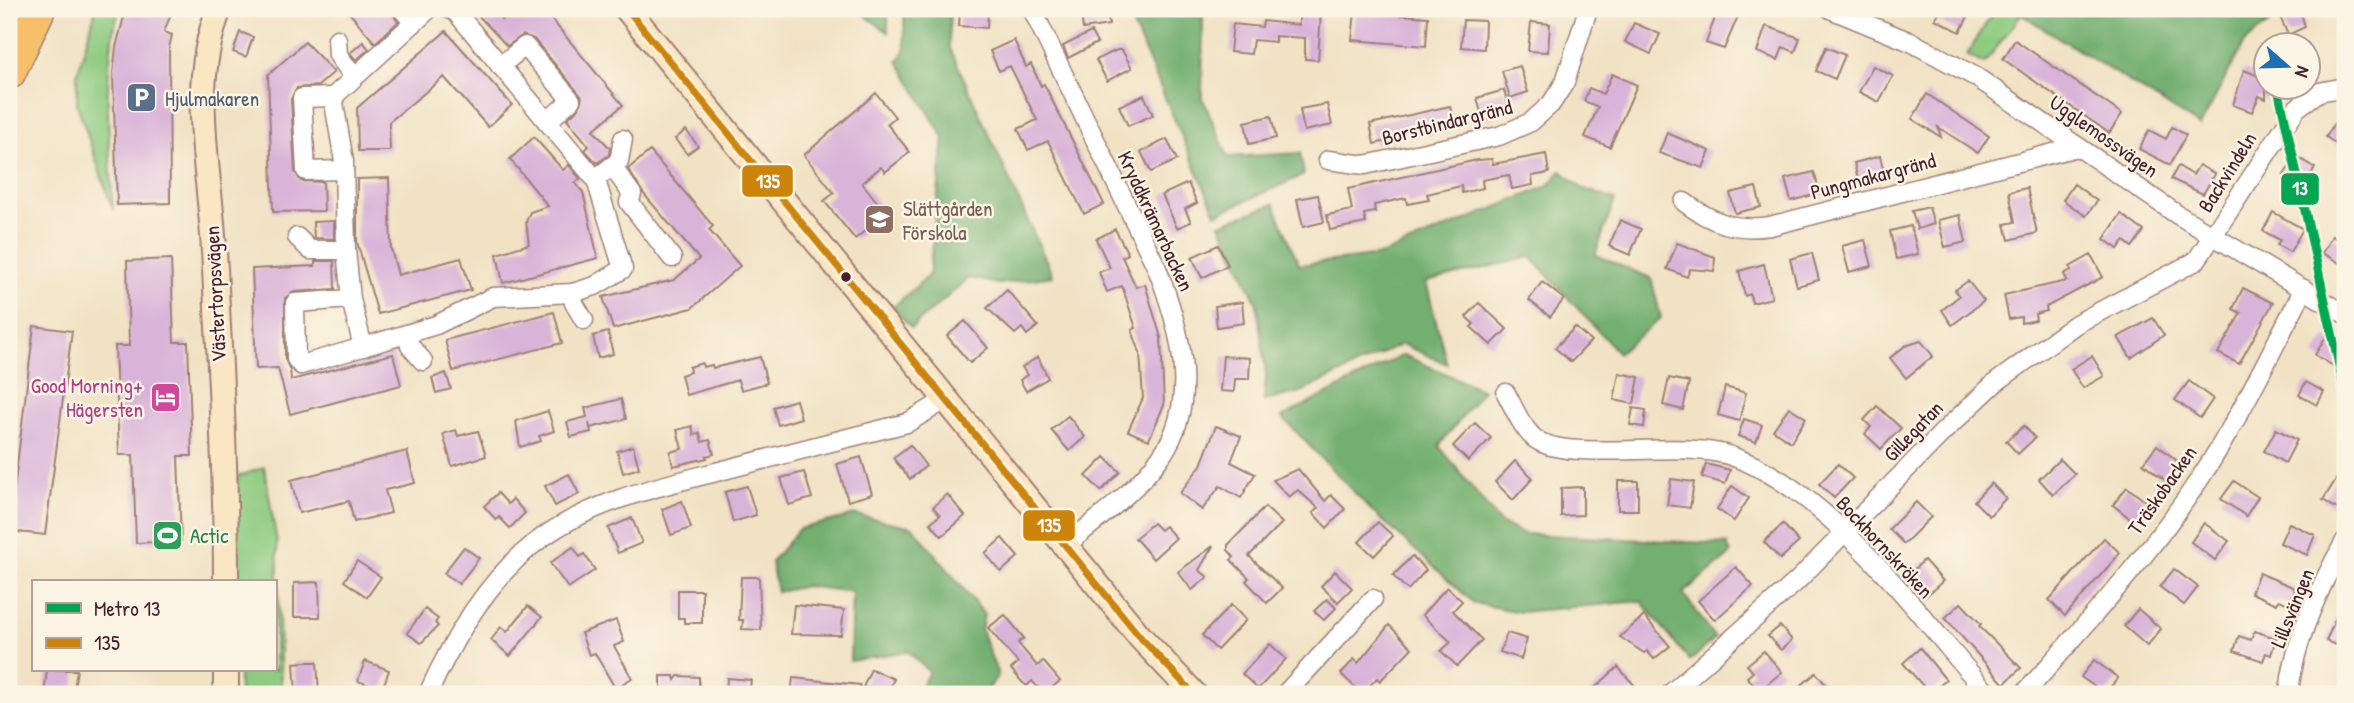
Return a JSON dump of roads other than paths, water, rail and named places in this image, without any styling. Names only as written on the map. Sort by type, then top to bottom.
[{"type":"highway","points":[[9,73],[39,9]]},
{"type":"street","name":"Västertorpsvägen","points":[[219,9],[206,50],[200,120],[214,248],[226,580]]},
{"type":"street","points":[[344,170],[306,171],[302,98],[333,97],[408,16],[429,9]]},
{"type":"street","points":[[351,299],[295,303],[296,359],[301,365],[436,325],[493,297],[572,293],[595,286],[623,269],[596,180],[454,9]]},
{"type":"street","points":[[627,9],[1141,638],[1194,694]]},
{"type":"street","name":"Kryddkrämarbacken","points":[[1032,9],[1156,266],[1174,317],[1182,361],[1182,396],[1178,419],[1161,457],[1142,479],[1065,545]]},
{"type":"street","name":"Borstbindargränd","points":[[1328,160],[1364,165],[1499,136],[1531,122],[1551,104],[1565,82],[1588,9]]},
{"type":"street","name":"Ugglemossvägen","points":[[1830,9],[1944,58],[2214,237],[2345,314]]},
{"type":"street","points":[[337,39],[338,55],[354,77]]},
{"type":"street","points":[[500,66],[525,46],[571,100],[547,122]]},
{"type":"street","name":"Backvindeln","points":[[2214,237],[2297,108],[2319,92],[2345,87]]},
{"type":"street","points":[[333,97],[344,170],[346,250],[351,299],[363,347]]},
{"type":"street","points":[[596,180],[619,161],[623,139]]},
{"type":"street","name":"Pungmakargränd","points":[[1684,202],[1724,226],[1763,227],[2077,146]]},
{"type":"street","points":[[612,166],[632,194],[629,202],[672,258]]},
{"type":"street","points":[[298,237],[310,250],[346,250]]},
{"type":"street","name":"Gillegatan","points":[[1670,694],[1846,533],[1960,415],[2016,367],[2085,319],[2179,273],[2196,261],[2214,237]]},
{"type":"street","name":"Träskobacken","points":[[2024,694],[2147,553],[2188,497],[2219,447],[2304,289]]},
{"type":"street","points":[[572,293],[574,303],[584,320]]},
{"type":"street","points":[[356,321],[401,335],[423,361]]},
{"type":"street","name":"Bockhornskröken","points":[[1506,393],[1525,428],[1547,445],[1578,450],[1681,448],[1727,455],[1754,465],[1781,481],[1846,533],[1988,694]]},
{"type":"street","points":[[428,694],[450,648],[489,590],[523,554],[559,527],[600,506],[638,494],[907,423],[945,400]]},
{"type":"street","name":"Lillsvängen","points":[[2289,694],[2302,637],[2345,541]]},
{"type":"street","points":[[1285,694],[1373,599]]},
{"type":"street","points":[[226,672],[226,694]]},
{"type":"metro line","name":"13","points":[[2281,102],[2345,392]]},
{"type":"place","name":"Hjulmakaren","points":[[142,98]]},
{"type":"place","name":"Slättgården Förskola","points":[[880,220]]},
{"type":"place","name":"Good Morning+ Hägersten","points":[[166,397]]},
{"type":"place","name":"Actic","points":[[167,535]]}]
